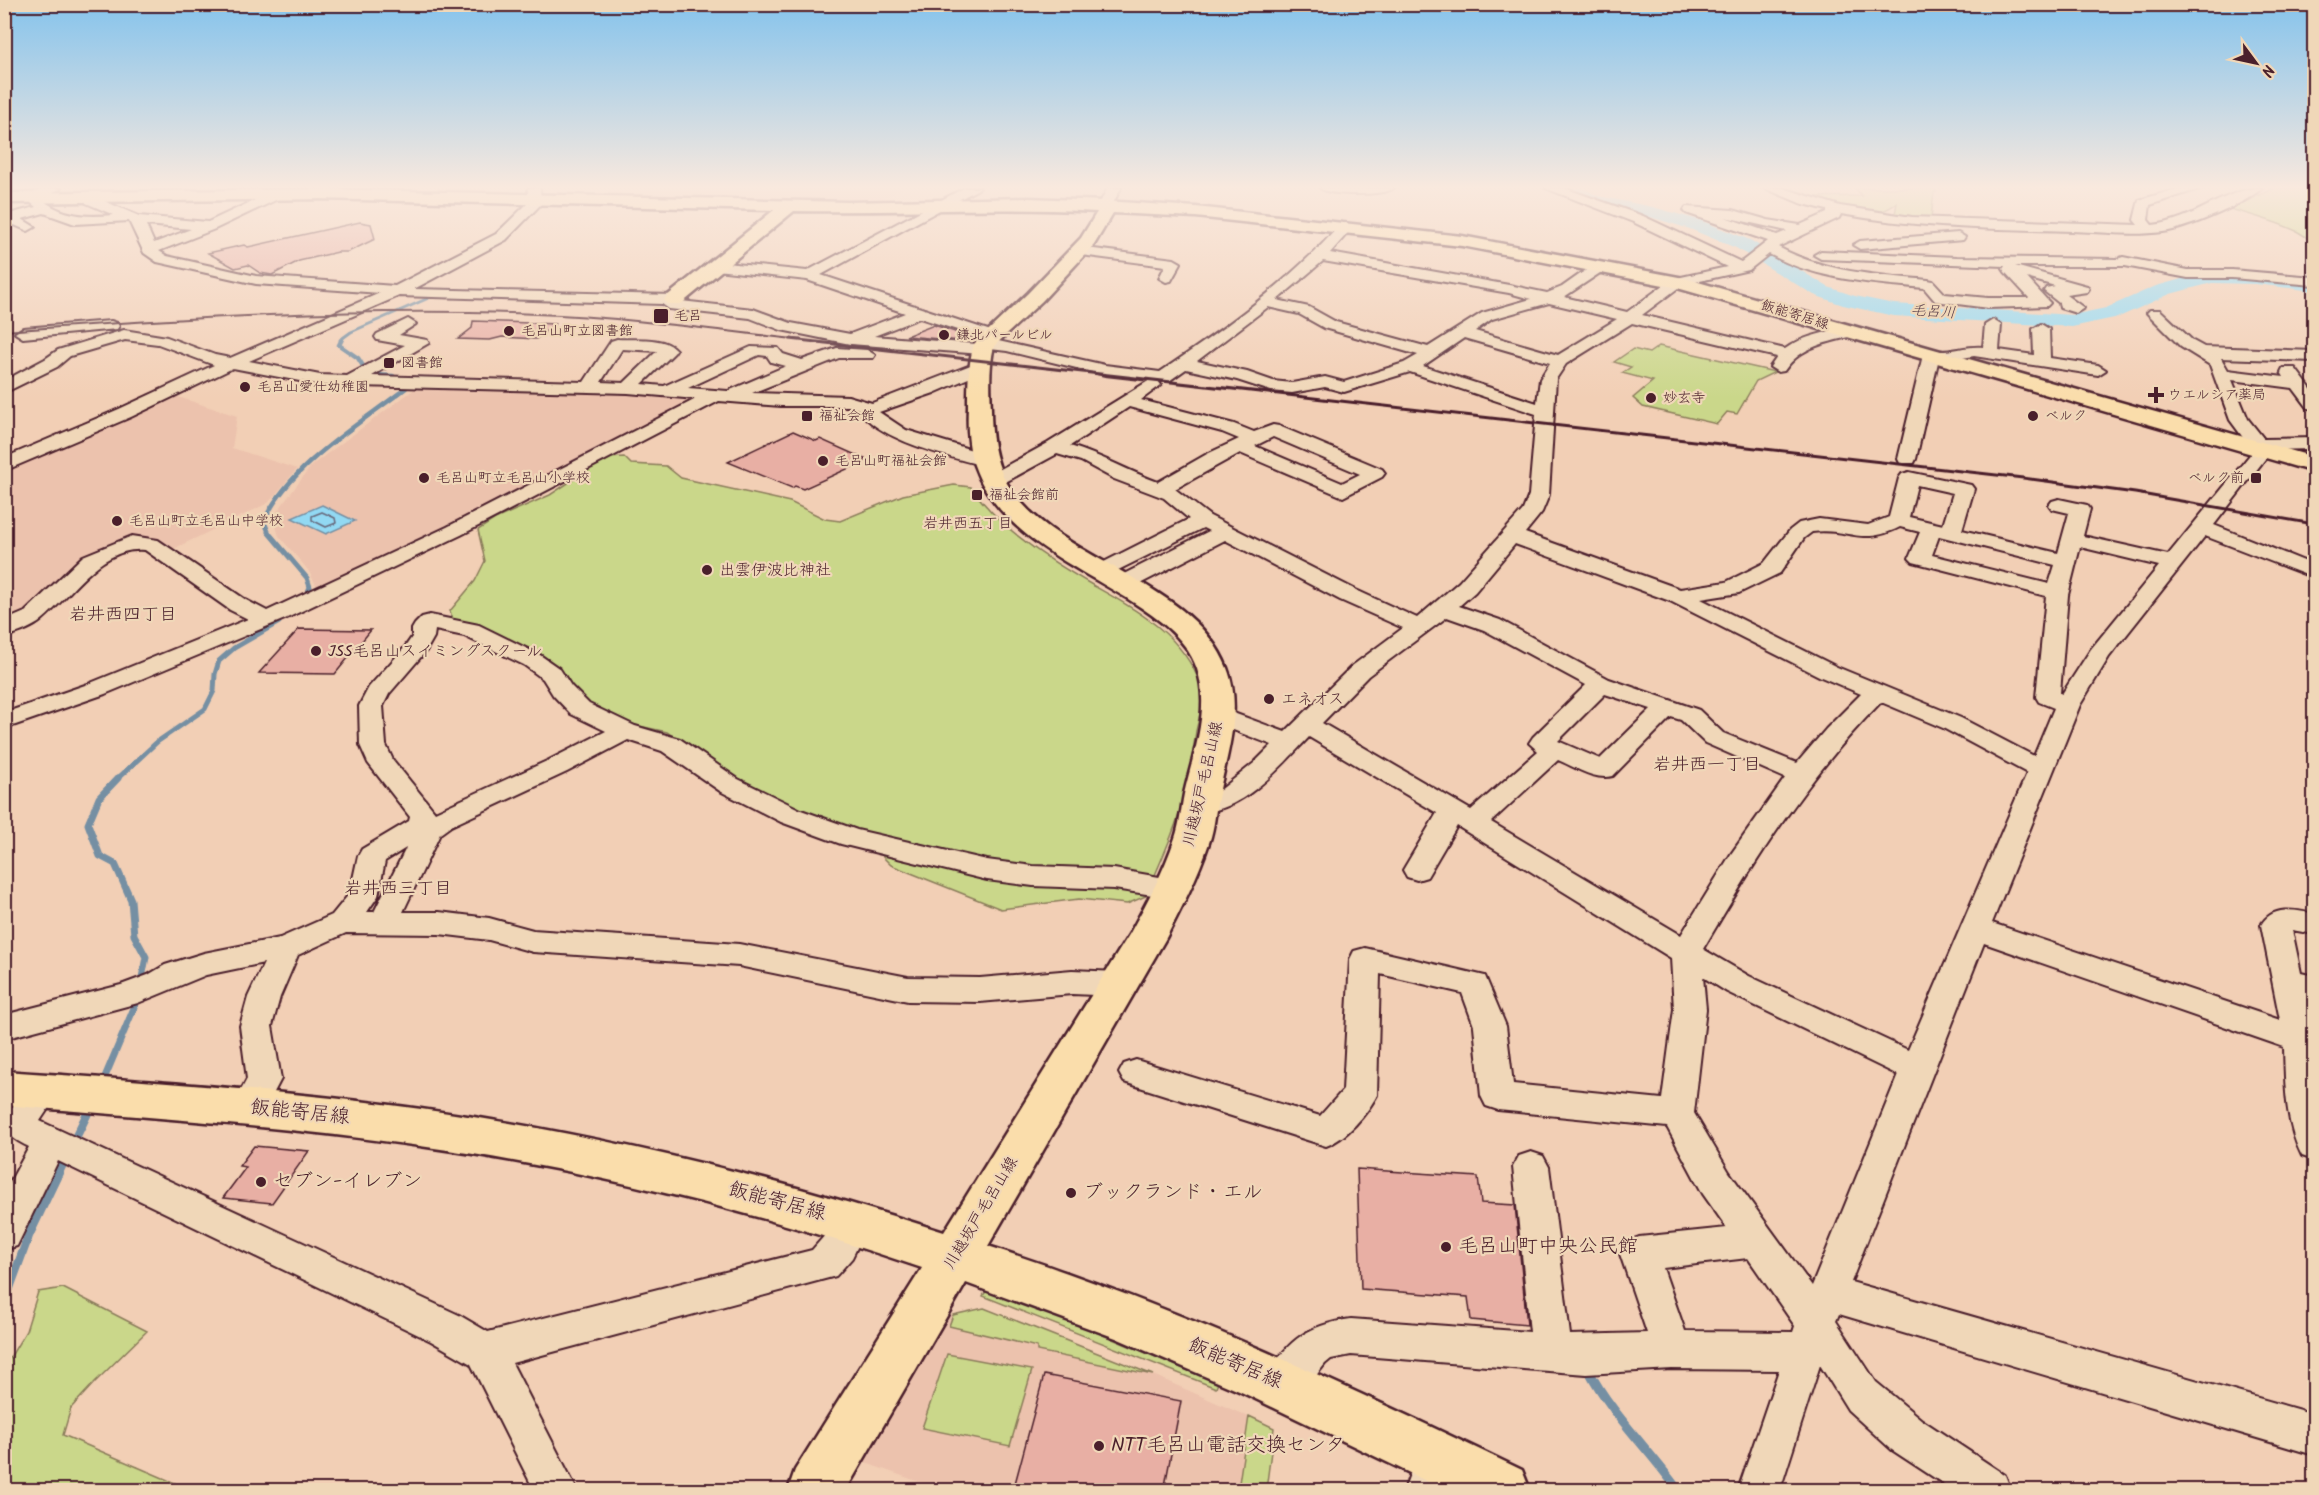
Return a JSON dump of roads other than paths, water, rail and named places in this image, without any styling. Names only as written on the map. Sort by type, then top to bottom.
[{"type":"main road","points":[[674,300],[726,258]]},
{"type":"main road","points":[[989,470],[981,438],[985,349],[1072,258]]},
{"type":"main road","name":"飯能寄居線","points":[[1553,258],[1677,282],[2314,465]]},
{"type":"main road","name":"川越坂戸毛呂山線","points":[[815,1491],[1118,984],[1148,938],[1192,841],[1219,716],[1217,684],[1206,654],[1176,621],[1041,534],[1014,508],[989,470]]},
{"type":"main road","name":"飯能寄居線","points":[[24,1090],[249,1107],[410,1126],[590,1157],[756,1195],[956,1256],[1070,1296],[1284,1385],[1431,1474],[1502,1491]]},
{"type":"street","points":[[162,258],[167,261],[256,280],[422,294],[674,300]]},
{"type":"street","points":[[4,465],[398,291],[461,258]]},
{"type":"street","points":[[809,276],[843,258]]},
{"type":"street","points":[[1132,258],[1174,263],[1166,278]]},
{"type":"street","points":[[4,722],[159,666],[271,617],[472,524],[722,397],[802,366],[842,352],[985,349],[1007,346],[1105,370],[1163,377],[1186,364],[1318,258]]},
{"type":"street","points":[[1330,258],[1551,298],[1630,317],[1782,361],[1800,344],[1850,333]]},
{"type":"street","points":[[1725,258],[1744,266]]},
{"type":"street","points":[[1199,804],[1228,797],[1263,770],[1360,671],[1444,608],[1467,587],[1513,536],[1532,512],[1539,495],[1548,379],[1560,361],[1596,341],[1677,282],[1744,266],[1760,258]]},
{"type":"street","points":[[1789,258],[1793,261],[1857,276],[1928,284],[1940,298],[1988,303],[1995,301],[2042,303],[2010,269]]},
{"type":"street","points":[[1845,258],[1857,276]]},
{"type":"street","points":[[1866,258],[1986,262],[2122,262]]},
{"type":"street","points":[[2101,258],[2188,274],[2232,274],[2314,281]]},
{"type":"street","points":[[2122,258],[2122,262]]},
{"type":"street","points":[[1882,259],[1898,282]]},
{"type":"street","points":[[1957,261],[1995,301]]},
{"type":"street","points":[[1986,262],[2082,290],[2051,291],[2067,302],[2065,305],[2076,308]]},
{"type":"street","points":[[716,266],[809,276],[921,312],[985,349]]},
{"type":"street","points":[[1186,364],[1241,376],[1271,387],[1292,388],[1325,382],[1344,387],[1410,367],[1460,332],[1494,312],[1551,298],[1567,290],[1601,266]]},
{"type":"street","points":[[674,300],[669,304],[758,315],[787,327],[850,339],[985,349]]},
{"type":"street","points":[[1265,302],[1304,310],[1330,325],[1430,353]]},
{"type":"street","points":[[850,339],[921,312]]},
{"type":"street","points":[[2156,313],[2187,344],[2214,359],[2223,374],[2239,420],[2261,448]]},
{"type":"street","points":[[350,381],[421,343],[383,337],[408,324]]},
{"type":"street","points":[[1990,354],[1993,325]]},
{"type":"street","points":[[22,333],[116,326],[124,335]]},
{"type":"street","points":[[2041,329],[2042,363]]},
{"type":"street","points":[[1460,332],[1560,361]]},
{"type":"street","points":[[4,388],[51,363],[63,353],[124,335],[161,340],[211,359],[320,380],[628,388],[781,401],[848,401],[864,405],[870,414],[900,434],[989,470],[1055,447],[1152,385]]},
{"type":"street","points":[[589,387],[617,344],[664,347],[668,350],[628,388]]},
{"type":"street","points":[[869,410],[928,389],[985,349]]},
{"type":"street","points":[[669,390],[757,350],[772,351],[777,358],[802,366]]},
{"type":"street","points":[[1907,459],[1935,356],[1959,352],[1990,354],[2098,370]]},
{"type":"street","points":[[2201,352],[2314,356]]},
{"type":"street","points":[[2275,355],[2314,404]]},
{"type":"street","points":[[1410,367],[1545,411]]},
{"type":"street","points":[[2223,374],[2299,384]]},
{"type":"street","points":[[1126,401],[1228,428],[1247,442],[1343,491],[1375,473],[1273,430],[1247,442],[1161,489]]},
{"type":"street","points":[[1759,1491],[1817,1323],[1917,1069],[2068,705],[2099,654],[2202,527],[2261,448],[2314,444]]},
{"type":"street","points":[[1055,447],[1088,457],[1121,475],[1172,494],[1203,520],[1348,596],[1419,627]]},
{"type":"street","points":[[1898,520],[1910,478],[1964,489],[1942,530],[1920,558],[2057,592]]},
{"type":"street","points":[[2059,505],[2080,509],[2057,592],[2048,697],[2068,705]]},
{"type":"street","points":[[1112,578],[1203,520]]},
{"type":"street","points":[[1678,596],[1731,588],[1772,568],[1797,534],[1806,527],[1819,525],[1868,531],[1878,530],[1898,520],[2066,561]]},
{"type":"street","points":[[2202,527],[2314,572]]},
{"type":"street","points":[[1112,578],[1226,531]]},
{"type":"street","points":[[1513,536],[1678,596],[1819,667],[1952,723],[2040,769]]},
{"type":"street","points":[[2071,539],[2173,563]]},
{"type":"street","points":[[4,630],[33,617],[90,560],[132,542],[151,544],[238,605],[271,617]]},
{"type":"street","points":[[1444,608],[1492,626],[1601,684],[1690,715],[1714,738],[1801,775]]},
{"type":"street","points":[[4,1027],[127,995],[176,973],[204,964],[286,948],[342,922],[364,896],[372,856],[422,826],[424,816],[381,763],[374,745],[371,706],[378,692],[414,651],[423,637],[423,629],[430,622],[471,630],[532,660],[552,674],[562,690],[580,709],[626,731],[671,746],[729,785],[791,816],[851,838],[987,870],[1033,876],[1114,879],[1172,888]]},
{"type":"street","points":[[1601,684],[1542,743],[1604,770],[1667,707]]},
{"type":"street","points":[[1877,692],[1835,734],[1801,775],[1741,861],[1686,952],[1690,1009],[1677,1114],[1716,1183],[1755,1241],[1817,1323],[1862,1396],[1906,1435],[1990,1491]]},
{"type":"street","points":[[1219,716],[1349,748],[1738,984],[1917,1069]]},
{"type":"street","points":[[384,922],[429,829],[441,820],[558,766],[626,731]]},
{"type":"street","points":[[1417,870],[1463,817],[1555,749]]},
{"type":"street","points":[[2314,924],[2289,919],[2276,925],[2301,985],[2307,1043],[2303,1101],[2314,1146]]},
{"type":"street","points":[[342,922],[440,923],[489,929],[533,941],[739,954],[908,988],[980,990],[1072,982],[1118,984]]},
{"type":"street","points":[[1977,929],[2307,1043]]},
{"type":"street","points":[[249,1107],[264,1079],[256,1026],[264,997],[286,948]]},
{"type":"street","points":[[1136,1073],[1326,1132],[1360,1095],[1365,959],[1474,984],[1490,1026],[1498,1096],[1677,1114]]},
{"type":"street","points":[[24,1090],[20,1122],[27,1130],[445,1328],[485,1351],[556,1491]]},
{"type":"street","points":[[4,1234],[50,1142]]},
{"type":"street","points":[[1531,1167],[1552,1351]]},
{"type":"street","points":[[485,1351],[823,1264],[838,1246],[851,1223]]},
{"type":"street","points":[[1672,1350],[1639,1254],[1755,1241]]},
{"type":"street","points":[[1284,1385],[1307,1351],[1328,1340],[1352,1336],[1586,1355],[1672,1350],[1817,1323],[2314,1435]]},
{"type":"water","points":[[322,505],[355,521],[326,534],[292,518]]},
{"type":"waterway","name":"毛呂川","points":[[1766,258],[1821,291],[1850,301],[1894,310],[2072,321],[2112,313],[2163,290],[2211,277],[2255,278],[2314,285]]},
{"type":"waterway","points":[[340,340],[351,332],[431,297]]},
{"type":"waterway","points":[[342,339],[339,345],[358,358],[363,366]]},
{"type":"waterway","points":[[377,375],[393,376]]},
{"type":"waterway","points":[[269,533],[264,521],[290,482],[327,447],[406,388]]},
{"type":"waterway","points":[[268,532],[307,578],[310,587],[306,596]]},
{"type":"waterway","points":[[117,779],[157,742],[205,709],[214,691],[215,674],[219,661],[234,648],[279,622]]},
{"type":"waterway","points":[[117,779],[99,798],[88,824],[100,856],[115,864],[131,900],[134,935],[146,957],[141,983]]},
{"type":"waterway","points":[[102,1084],[139,996]]},
{"type":"waterway","points":[[73,1143],[91,1106]]},
{"type":"waterway","points":[[4,1303],[29,1235],[66,1157]]},
{"type":"waterway","points":[[1588,1369],[1619,1416],[1678,1490]]},
{"type":"railway","points":[[4,331],[270,315],[469,312],[603,318],[803,340]]},
{"type":"railway","points":[[790,339],[2023,478],[2135,493],[2314,524]]},
{"type":"place","name":"毛呂","points":[[661,316]]},
{"type":"place","name":"毛呂山町立図書館","points":[[509,331]]},
{"type":"place","name":"鎌北パールビル","points":[[944,335]]},
{"type":"place","name":"図書館","points":[[389,363]]},
{"type":"place","name":"毛呂山愛仕幼稚園","points":[[245,387]]},
{"type":"place","name":"ウエルシア薬局","points":[[2156,395]]},
{"type":"place","name":"妙玄寺","points":[[1651,398]]},
{"type":"place","name":"福祉会館","points":[[807,416]]},
{"type":"place","name":"ベルク","points":[[2033,416]]},
{"type":"place","name":"毛呂山町福祉会館","points":[[823,461]]},
{"type":"place","name":"毛呂山町立毛呂山小学校","points":[[424,478]]},
{"type":"place","name":"ベルク前","points":[[2256,478]]},
{"type":"place","name":"福祉会館前","points":[[977,495]]},
{"type":"place","name":"毛呂山町立毛呂山中学校","points":[[117,521]]},
{"type":"place","name":"出雲伊波比神社","points":[[707,570]]},
{"type":"place","name":"JSS毛呂山スイミングスクール","points":[[316,651]]},
{"type":"place","name":"エネオス","points":[[1269,699]]},
{"type":"place","name":"セブン-イレブン","points":[[261,1182]]},
{"type":"place","name":"ブックランド・エル","points":[[1071,1193]]},
{"type":"place","name":"毛呂山町中央公民館","points":[[1446,1247]]},
{"type":"place","name":"NTT毛呂山電話交換センタ","points":[[1099,1446]]},
{"type":"district","name":"岩井西五丁目","points":[[968,524]]},
{"type":"district","name":"岩井西四丁目","points":[[123,615]]},
{"type":"district","name":"岩井西一丁目","points":[[1707,765]]},
{"type":"district","name":"岩井西三丁目","points":[[398,889]]}]
